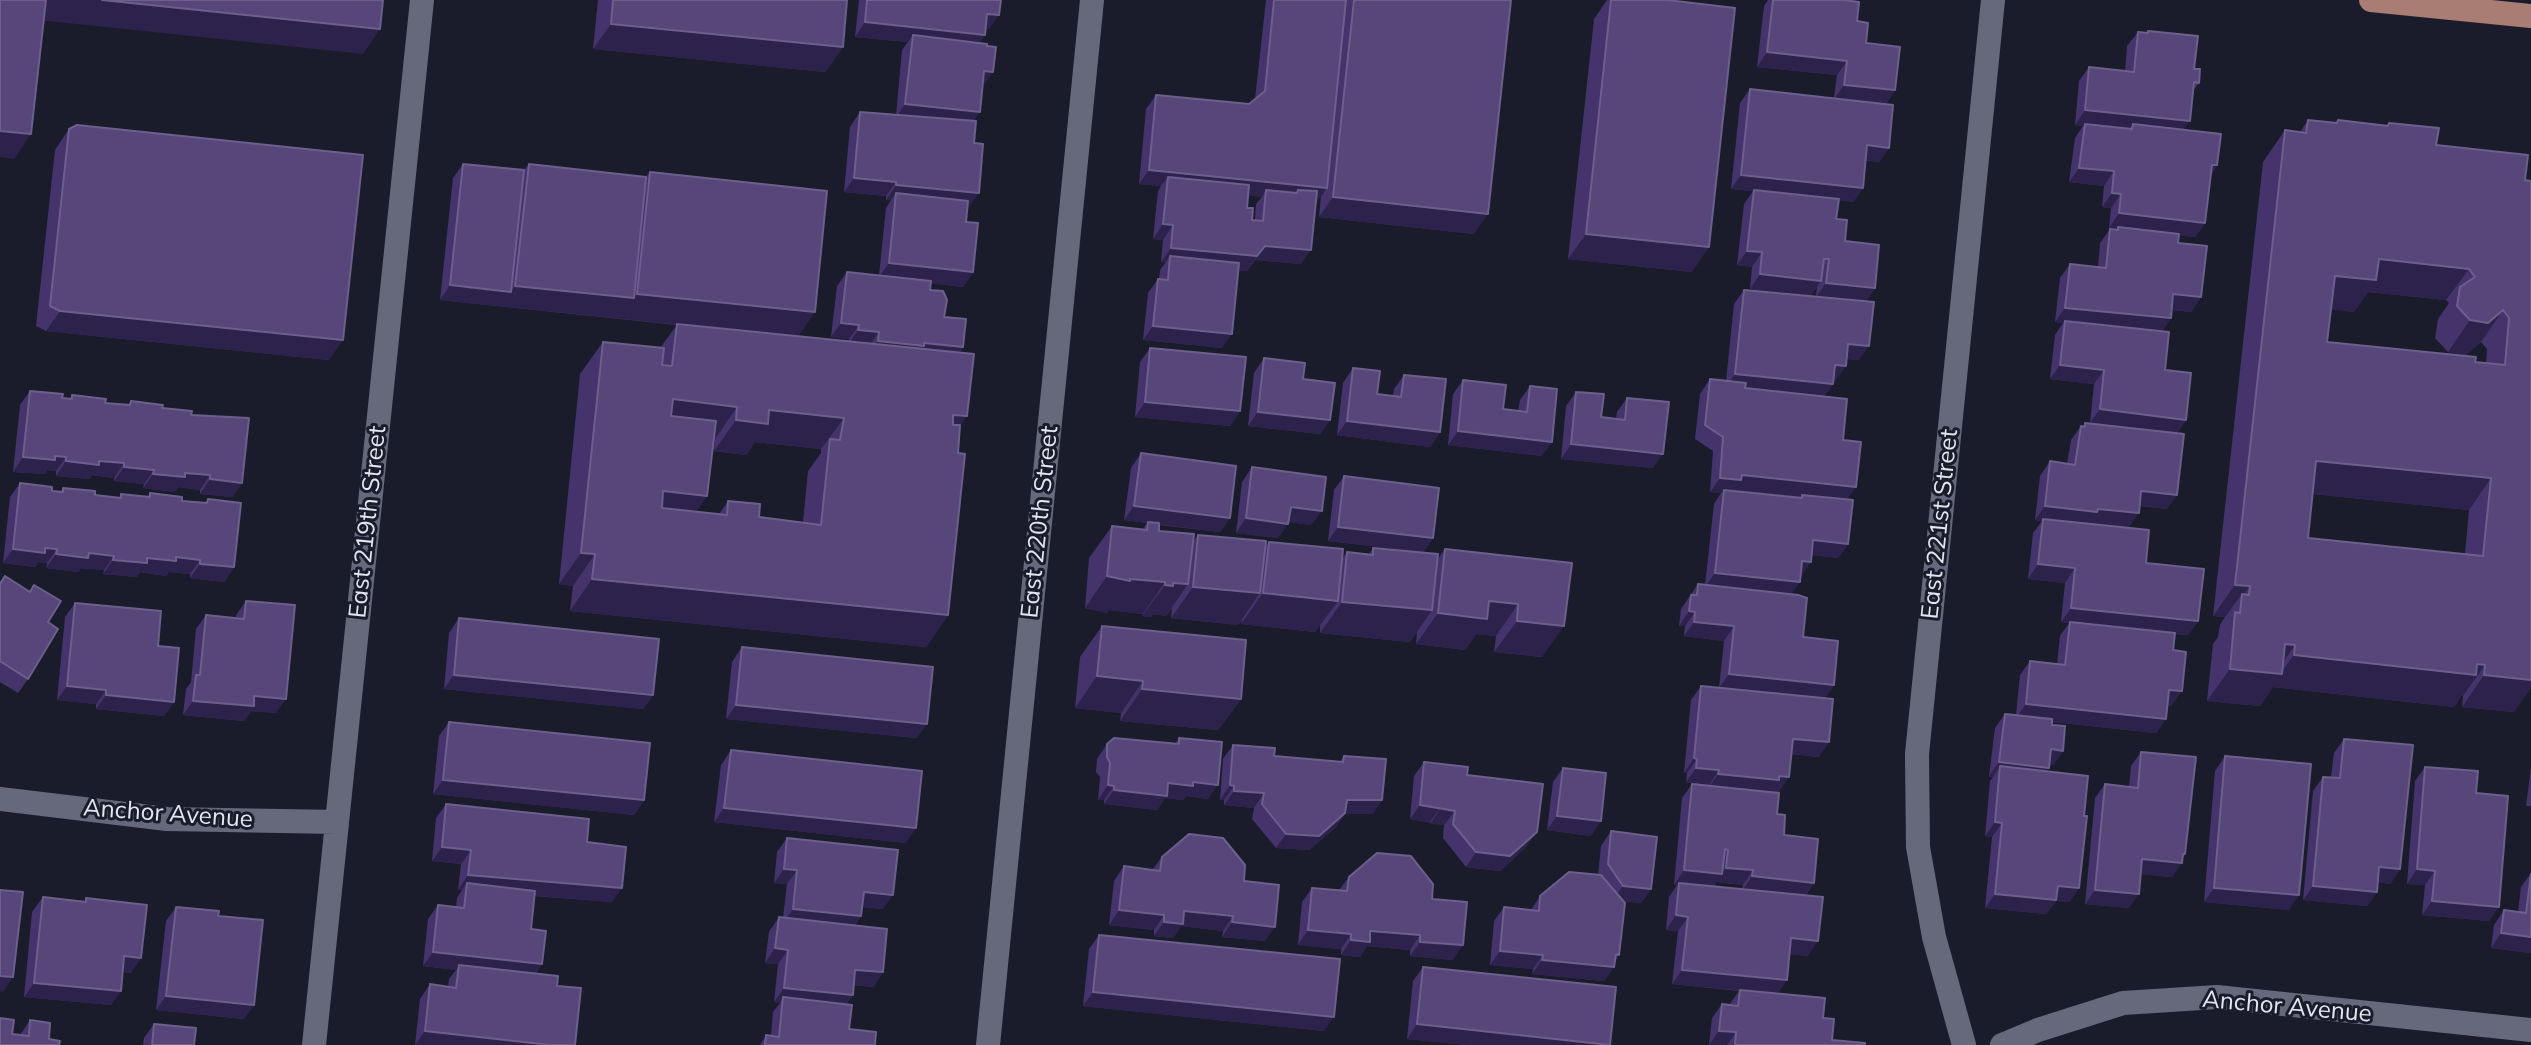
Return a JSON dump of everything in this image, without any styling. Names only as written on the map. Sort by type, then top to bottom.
[{"type":"main road","points":[[2371,0],[2531,16]]},
{"type":"street","name":"East 219th Street","points":[[314,1045],[422,0]]},
{"type":"street","name":"East 220th Street","points":[[988,1045],[1092,0]]},
{"type":"street","name":"East 221st Street","points":[[1964,1045],[1934,937],[1918,847],[1917,754],[1993,0]]},
{"type":"street","name":"Anchor Avenue","points":[[0,799],[167,819],[337,822]]},
{"type":"street","name":"Anchor Avenue","points":[[2002,1045],[2123,1003],[2217,997],[2531,1030]]},
{"type":"building","points":[[0,0],[46,0],[31,134],[0,131]]},
{"type":"building","points":[[102,0],[383,0],[380,29]]},
{"type":"building","points":[[613,0],[847,0],[843,47],[611,24]]},
{"type":"building","points":[[867,0],[1001,0],[999,15],[987,14],[985,35],[865,22]]},
{"type":"building","points":[[1274,0],[1346,0],[1327,188],[1149,170],[1156,95],[1249,104],[1265,91]]},
{"type":"building","points":[[1354,0],[1511,0],[1488,214],[1333,197]]},
{"type":"building","points":[[1611,0],[1667,0],[1735,8],[1709,247],[1586,234]]},
{"type":"building","points":[[1773,0],[1859,2],[1857,21],[1868,23],[1866,43],[1900,47],[1895,90],[1844,85],[1847,61],[1767,52]]},
{"type":"building","points":[[2138,32],[2198,36],[2194,69],[2200,69],[2199,83],[2194,82],[2190,121],[2085,110],[2089,67],[2134,72]]},
{"type":"building","points":[[913,35],[996,47],[993,72],[984,71],[980,112],[905,104]]},
{"type":"building","points":[[1750,89],[1893,105],[1889,148],[1867,145],[1863,188],[1741,175]]},
{"type":"building","points":[[860,112],[976,121],[974,143],[983,144],[979,193],[854,178]]},
{"type":"building","points":[[2308,120],[2388,126],[2389,123],[2439,128],[2436,145],[2528,155],[2525,180],[2531,181],[2531,680],[2484,675],[2485,665],[2477,664],[2476,675],[2294,655],[2295,645],[2285,644],[2282,674],[2230,669],[2235,612],[2240,613],[2242,594],[2249,595],[2250,586],[2235,585],[2285,130],[2306,133]],"holes":[[[2379,259],[2469,269],[2475,277],[2460,287],[2457,306],[2470,320],[2488,323],[2503,310],[2509,318],[2505,365],[2475,362],[2476,357],[2327,342],[2335,276],[2376,280]],[[2316,461],[2491,478],[2483,556],[2308,538]]]},
{"type":"building","points":[[2085,124],[2132,129],[2133,124],[2221,134],[2217,165],[2212,165],[2205,223],[2119,213],[2121,194],[2112,193],[2114,171],[2079,168]]},
{"type":"building","points":[[77,125],[363,155],[343,340],[60,311],[50,306],[69,129]]},
{"type":"building","points":[[463,164],[524,170],[511,292],[450,285]]},
{"type":"building","points":[[529,164],[646,177],[634,298],[515,286]]},
{"type":"building","points":[[650,172],[827,191],[815,312],[637,294]]},
{"type":"building","points":[[1168,177],[1249,185],[1247,208],[1253,208],[1252,220],[1263,221],[1266,190],[1317,191],[1311,250],[1265,246],[1257,256],[1171,248],[1173,225],[1163,224]]},
{"type":"building","points":[[1754,190],[1839,199],[1836,219],[1847,220],[1845,241],[1879,245],[1875,288],[1826,283],[1829,259],[1824,259],[1821,281],[1760,274],[1762,252],[1747,251]]},
{"type":"building","points":[[896,193],[968,201],[966,222],[978,223],[973,272],[889,263]]},
{"type":"building","points":[[2118,227],[2179,234],[2178,243],[2207,246],[2201,297],[2173,294],[2171,318],[2065,308],[2070,264],[2106,268],[2110,229],[2118,230]]},
{"type":"building","points":[[1170,256],[1239,263],[1232,334],[1153,326],[1158,279],[1168,280]]},
{"type":"building","points":[[847,272],[931,281],[930,290],[943,291],[947,300],[944,317],[966,319],[963,347],[878,341],[879,332],[858,330],[859,325],[841,323]]},
{"type":"building","points":[[1744,290],[1874,302],[1869,346],[1848,344],[1846,366],[1835,365],[1833,384],[1735,374]]},
{"type":"building","points":[[2065,321],[2169,332],[2165,370],[2191,373],[2186,420],[2100,409],[2104,370],[2060,365]]},
{"type":"building","points":[[677,324],[974,354],[967,416],[953,415],[953,425],[960,425],[958,453],[965,454],[948,615],[592,579],[595,554],[581,553],[603,342],[664,348],[662,365],[672,366]],"holes":[[[673,399],[737,407],[736,420],[768,424],[769,410],[844,418],[840,440],[830,439],[821,525],[759,517],[760,504],[728,501],[727,515],[662,508],[663,491],[707,496],[716,421],[671,416]]]},
{"type":"building","points":[[1150,348],[1246,357],[1240,411],[1145,402]]},
{"type":"building","points":[[1264,358],[1305,363],[1303,379],[1335,383],[1330,420],[1258,412]]},
{"type":"building","points":[[1353,368],[1380,371],[1377,394],[1401,397],[1404,375],[1446,379],[1440,432],[1347,421]]},
{"type":"building","points":[[1710,379],[1746,383],[1745,388],[1847,399],[1843,440],[1861,442],[1856,487],[1742,475],[1741,480],[1720,478],[1723,437],[1705,425]]},
{"type":"building","points":[[1463,380],[1506,385],[1503,409],[1527,412],[1530,386],[1557,389],[1552,442],[1458,431]]},
{"type":"building","points":[[30,391],[63,394],[62,398],[72,399],[72,395],[106,399],[105,403],[130,405],[131,401],[163,405],[162,408],[192,411],[191,415],[249,418],[242,483],[210,479],[210,475],[185,473],[185,477],[153,474],[154,470],[124,467],[124,463],[99,461],[99,465],[66,461],[66,457],[55,456],[55,460],[23,457]]},
{"type":"building","points":[[1576,392],[1604,394],[1601,417],[1625,420],[1627,398],[1669,402],[1663,454],[1571,444]]},
{"type":"building","points":[[2085,423],[2184,434],[2177,495],[2141,491],[2139,513],[2045,506],[2050,461],[2075,465],[2081,426],[2085,427]]},
{"type":"building","points":[[1141,453],[1236,466],[1230,518],[1134,506]]},
{"type":"building","points":[[1252,467],[1326,477],[1322,511],[1291,507],[1288,524],[1246,518]]},
{"type":"building","points":[[1344,476],[1439,488],[1433,538],[1338,527]]},
{"type":"building","points":[[20,483],[52,487],[52,491],[63,492],[63,488],[95,491],[95,495],[121,498],[121,494],[150,497],[150,493],[182,497],[182,501],[207,503],[208,499],[241,503],[234,567],[200,564],[200,560],[176,557],[176,561],[147,558],[147,563],[113,560],[114,556],[89,553],[88,558],[56,554],[57,549],[45,548],[45,553],[13,549]]},
{"type":"building","points":[[1724,490],[1853,500],[1848,544],[1813,540],[1811,562],[1802,561],[1800,582],[1715,573]]},
{"type":"building","points":[[2043,519],[2149,530],[2146,563],[2204,569],[2198,621],[2071,608],[2075,568],[2038,564]]},
{"type":"building","points":[[1148,522],[1159,523],[1159,531],[1194,534],[1188,584],[1173,583],[1173,586],[1165,585],[1165,582],[1130,581],[1107,576],[1112,526],[1147,530]]},
{"type":"building","points":[[1198,535],[1266,541],[1260,593],[1193,587]]},
{"type":"building","points":[[1269,542],[1343,549],[1338,601],[1263,593]]},
{"type":"building","points":[[1373,548],[1438,554],[1432,610],[1342,602],[1347,552],[1373,555]]},
{"type":"building","points":[[1445,549],[1572,563],[1564,626],[1517,621],[1518,604],[1489,601],[1487,619],[1438,613]]},
{"type":"building","points":[[5,576],[30,592],[34,585],[61,601],[48,622],[58,629],[28,679],[0,661],[0,584]]},
{"type":"building","points":[[1698,584],[1807,598],[1803,637],[1838,641],[1834,685],[1729,674],[1734,626],[1694,622],[1695,612],[1689,611],[1691,595],[1697,595]]},
{"type":"building","points":[[246,601],[295,605],[286,699],[254,696],[254,706],[193,701],[196,675],[200,675],[206,615],[244,619]]},
{"type":"building","points":[[75,603],[161,611],[158,646],[179,648],[174,702],[106,695],[106,690],[67,686]]},
{"type":"building","points":[[459,618],[659,639],[653,695],[454,675]]},
{"type":"building","points":[[2070,622],[2175,633],[2173,650],[2186,652],[2182,691],[2169,690],[2166,719],[2026,704],[2030,661],[2065,665]]},
{"type":"building","points":[[1102,626],[1246,640],[1241,699],[1142,689],[1143,681],[1097,676]]},
{"type":"building","points":[[742,647],[933,667],[927,724],[736,705]]},
{"type":"building","points":[[1701,686],[1833,699],[1829,742],[1793,739],[1789,777],[1779,776],[1779,780],[1718,774],[1719,770],[1696,768],[1697,759],[1694,758]]},
{"type":"building","points":[[2005,714],[2052,719],[2052,725],[2065,726],[2063,751],[2051,749],[2049,768],[1999,762]]},
{"type":"building","points":[[449,722],[650,743],[644,800],[443,780]]},
{"type":"building","points":[[1114,738],[1179,744],[1179,738],[1222,742],[1218,785],[1168,783],[1167,796],[1114,790],[1114,786],[1108,785],[1110,763],[1107,744]]},
{"type":"building","points":[[2344,739],[2413,745],[2400,869],[2379,867],[2377,892],[2313,886],[2323,777],[2340,778]]},
{"type":"building","points":[[1233,745],[1275,748],[1274,756],[1343,762],[1344,756],[1386,759],[1382,800],[1347,800],[1345,813],[1319,836],[1286,834],[1262,804],[1264,793],[1234,791],[1234,786],[1230,785]]},
{"type":"building","points":[[731,750],[922,771],[916,828],[724,808]]},
{"type":"building","points":[[2141,752],[2196,757],[2182,863],[2142,859],[2139,894],[2095,890],[2105,784],[2138,788]]},
{"type":"building","points":[[2225,756],[2311,764],[2299,895],[2214,888]]},
{"type":"building","points":[[1424,762],[1468,767],[1467,775],[1543,784],[1537,832],[1510,856],[1476,852],[1453,824],[1455,811],[1420,805]]},
{"type":"building","points":[[2000,766],[2088,776],[2079,888],[2058,886],[2056,900],[1995,894],[2002,823],[1995,822]]},
{"type":"building","points":[[2425,767],[2478,771],[2476,793],[2508,796],[2499,907],[2432,901],[2435,871],[2417,869]]},
{"type":"building","points":[[1563,768],[1606,773],[1601,821],[1557,816]]},
{"type":"building","points":[[1692,784],[1779,793],[1777,814],[1785,815],[1784,835],[1818,839],[1814,883],[1752,876],[1753,870],[1726,868],[1728,850],[1725,849],[1722,874],[1684,870]]},
{"type":"building","points":[[446,804],[589,819],[587,842],[626,847],[622,888],[468,875],[471,850],[442,847]]},
{"type":"building","points":[[1611,831],[1657,837],[1651,889],[1623,886],[1608,864]]},
{"type":"building","points":[[1189,834],[1223,838],[1245,865],[1244,881],[1279,885],[1275,927],[1232,922],[1233,916],[1184,911],[1183,924],[1164,922],[1164,915],[1119,910],[1124,866],[1160,871],[1162,857]]},
{"type":"building","points":[[787,838],[898,850],[893,895],[864,892],[861,916],[793,909],[797,870],[784,869]]},
{"type":"building","points":[[1377,853],[1411,856],[1433,884],[1432,899],[1467,902],[1463,945],[1420,942],[1420,935],[1370,931],[1370,942],[1351,940],[1351,934],[1308,930],[1312,888],[1347,891],[1349,877]]},
{"type":"building","points":[[1569,872],[1601,875],[1625,903],[1619,955],[1616,954],[1614,967],[1542,960],[1543,955],[1500,951],[1504,907],[1539,911],[1540,896]]},
{"type":"building","points":[[2531,874],[2531,937],[2501,933],[2504,910],[2526,913]]},
{"type":"building","points":[[467,883],[535,891],[531,929],[546,931],[542,964],[433,952],[438,905],[464,908]]},
{"type":"building","points":[[1679,883],[1823,897],[1818,941],[1791,938],[1787,980],[1682,970],[1688,917],[1676,915]]},
{"type":"building","points":[[0,890],[23,892],[13,977],[0,976]]},
{"type":"building","points":[[43,897],[147,905],[141,958],[124,956],[121,991],[34,983]]},
{"type":"building","points":[[176,907],[219,911],[218,916],[263,920],[254,1005],[166,996]]},
{"type":"building","points":[[779,917],[887,929],[883,972],[855,970],[853,995],[784,988],[788,950],[775,948]]},
{"type":"building","points":[[1099,935],[1340,959],[1334,1017],[1093,992]]},
{"type":"building","points":[[459,965],[558,976],[557,986],[581,988],[575,1045],[425,1031],[430,984],[456,988]]},
{"type":"building","points":[[1423,967],[1616,987],[1610,1045],[1417,1024]]},
{"type":"building","points":[[1740,990],[1825,998],[1823,1018],[1834,1019],[1832,1040],[1865,1045],[1735,1045],[1736,1032],[1719,1031],[1722,1004],[1738,1006]]},
{"type":"building","points":[[783,997],[852,1005],[849,1029],[876,1032],[875,1045],[765,1045],[766,1035],[779,1037]]},
{"type":"building","points":[[0,1018],[14,1020],[12,1034],[29,1036],[30,1020],[50,1023],[49,1039],[60,1041],[59,1045],[0,1045]]},
{"type":"building","points":[[154,1024],[196,1028],[194,1045],[152,1045]]}]
